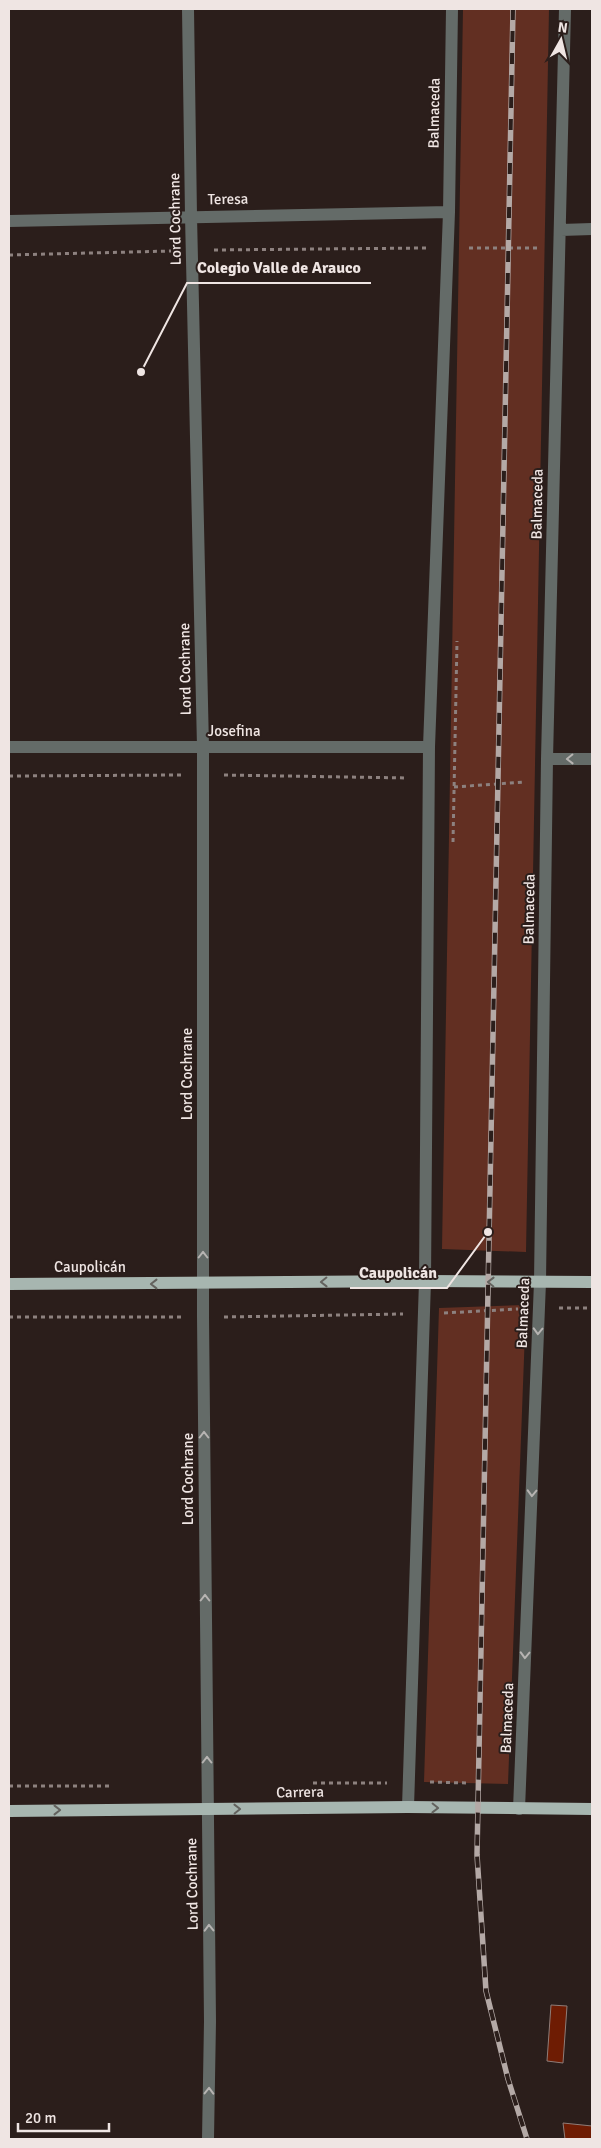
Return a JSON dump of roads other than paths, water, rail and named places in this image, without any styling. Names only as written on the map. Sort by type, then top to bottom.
[{"type":"main road","name":"Caupolicán","points":[[9,1284],[425,1281],[592,1282]]},
{"type":"main road","name":"Carrera","points":[[9,1811],[408,1807],[592,1809]]},
{"type":"street","name":"Lord Cochrane","points":[[188,9],[191,250],[202,747],[203,1317],[210,2021],[208,2139]]},
{"type":"street","name":"Balmaceda","points":[[408,1807],[425,1281],[429,747],[449,212],[452,9]]},
{"type":"street","name":"Balmaceda","points":[[519,1809],[540,1282],[547,759],[565,9]]},
{"type":"street","name":"Teresa","points":[[9,221],[449,212]]},
{"type":"street","points":[[561,230],[592,229]]},
{"type":"street","name":"Josefina","points":[[9,747],[429,747]]},
{"type":"street","points":[[547,759],[592,759]]},
{"type":"railway","points":[[513,9],[477,1855],[486,1991],[508,2079],[527,2139]]},
{"type":"place","name":"Colegio Valle de Arauco","points":[[141,372]]},
{"type":"place","name":"Caupolicán","points":[[488,1232]]}]
